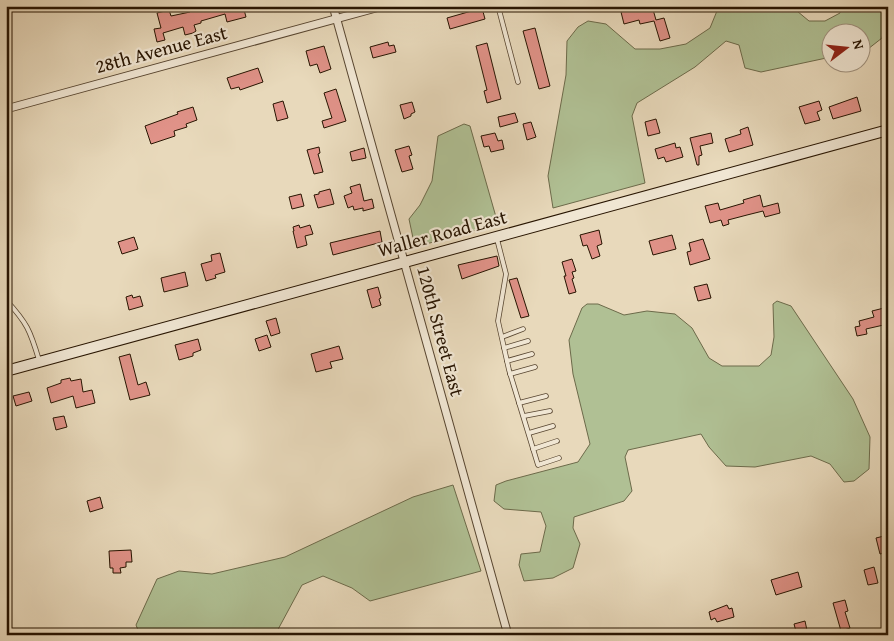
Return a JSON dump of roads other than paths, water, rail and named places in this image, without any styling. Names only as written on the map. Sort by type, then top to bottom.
[{"type":"street","name":"120th Street East","points":[[333,6],[508,635]]},
{"type":"street","name":"28th Avenue East","points":[[6,108],[383,6]]},
{"type":"street","name":"Waller Road East","points":[[6,371],[888,130]]},
{"type":"lane","points":[[498,6],[518,82]]},
{"type":"lane","points":[[496,237],[506,274],[498,321],[510,374],[538,465],[559,458]]},
{"type":"lane","points":[[6,300],[23,319],[31,332],[39,362]]},
{"type":"lane","points":[[502,337],[524,329]]},
{"type":"lane","points":[[504,348],[528,341]]},
{"type":"lane","points":[[507,361],[532,354]]},
{"type":"lane","points":[[510,374],[535,367]]},
{"type":"lane","points":[[520,402],[546,396]]},
{"type":"lane","points":[[524,416],[550,411]]},
{"type":"lane","points":[[529,433],[553,426]]},
{"type":"lane","points":[[533,449],[557,441]]}]
